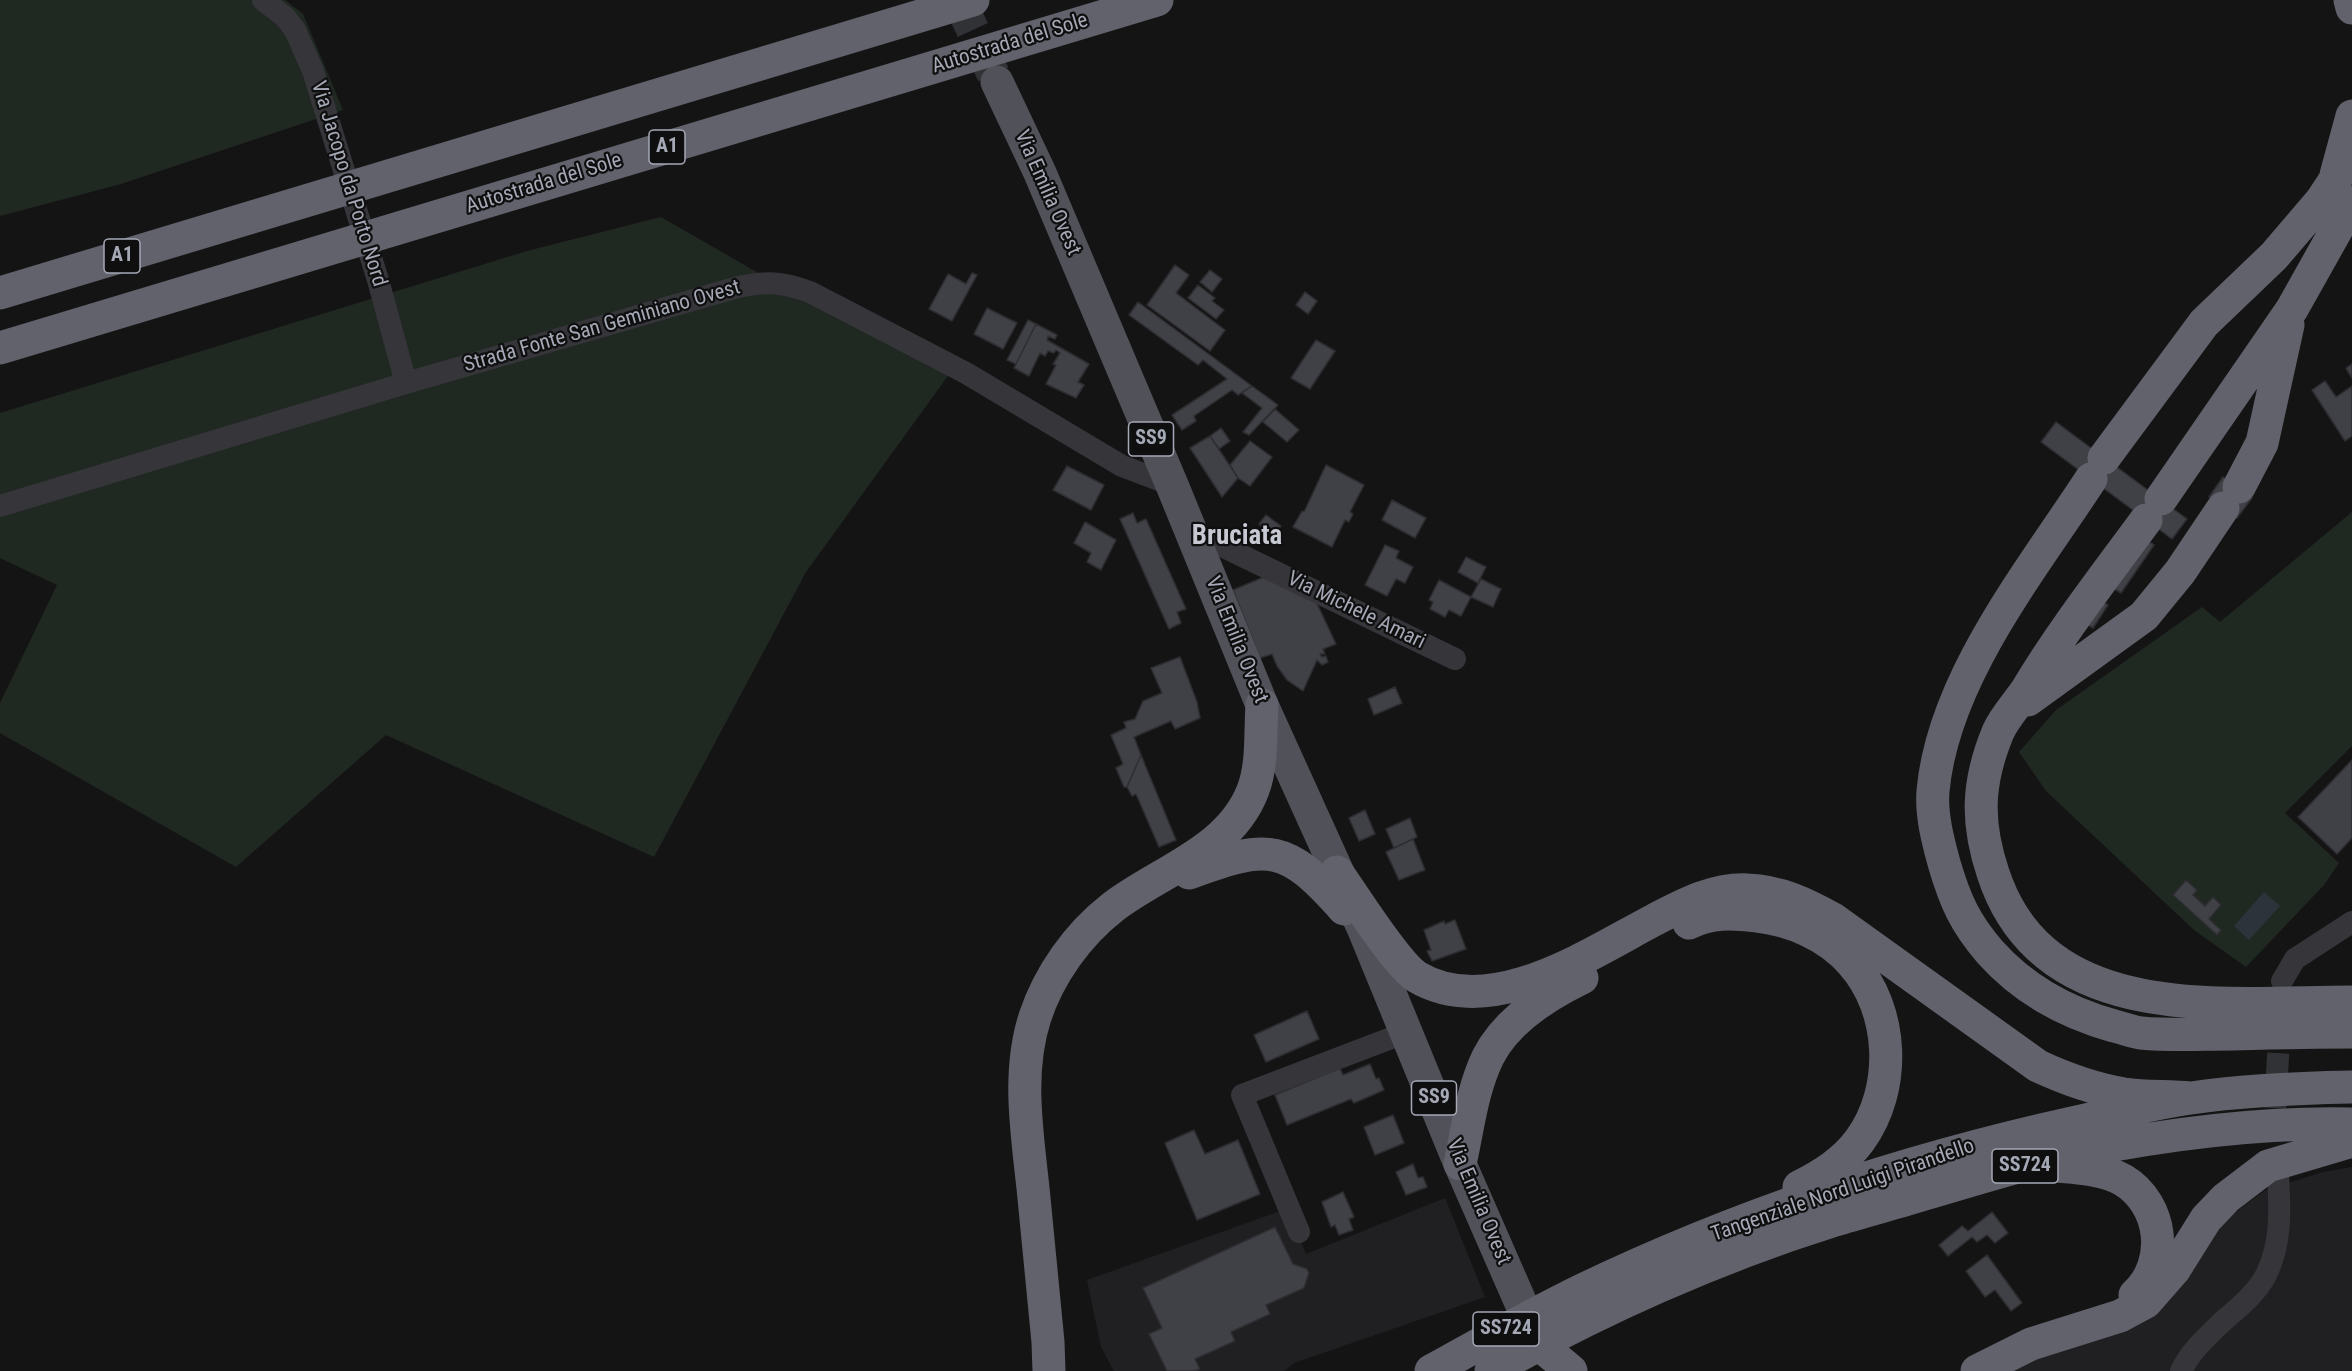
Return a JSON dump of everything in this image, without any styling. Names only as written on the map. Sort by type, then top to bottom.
[{"type":"highway","name":"A1","points":[[0,293],[973,0]]},
{"type":"highway","name":"Autostrada del Sole","points":[[0,348],[1157,0]]},
{"type":"highway","points":[[2350,0],[2352,8]]},
{"type":"highway","points":[[2014,710],[2144,616],[2180,572],[2231,497],[2262,443],[2292,309],[2346,179],[2352,116]]},
{"type":"highway","points":[[2346,179],[2321,201],[2274,256],[2204,322],[2098,469],[1975,658],[1956,700],[1946,732],[1938,760],[1933,805],[1938,840],[1959,908],[1972,931],[2005,969],[2047,999],[2090,1019],[2139,1033],[2196,1035],[2352,1032]]},
{"type":"highway","points":[[2292,309],[2153,510],[2046,658],[2000,729],[1983,777],[1981,826],[1985,850],[1997,886],[2028,937],[2061,964],[2101,985],[2148,998],[2196,1004],[2352,1002]]},
{"type":"highway","points":[[1051,1361],[1025,1092],[1029,1041],[1042,999],[1065,959],[1095,922],[1114,906],[1211,844],[1230,828],[1253,789],[1258,766],[1262,705]]},
{"type":"highway","points":[[1136,892],[1226,859],[1252,853],[1277,855],[1306,869],[1364,930]]},
{"type":"highway","points":[[1337,872],[1396,955],[1416,976],[1443,987],[1470,992],[1507,987],[1557,970],[1705,896],[1746,889],[1785,896],[1808,905],[1833,920],[2038,1066],[2064,1078],[2101,1089],[2125,1094],[2190,1098]]},
{"type":"highway","points":[[1460,1164],[1480,1077],[1490,1054],[1509,1029],[1545,999],[1570,984],[1708,915],[1725,913],[1783,920],[1827,942],[1851,961],[1869,987],[1882,1023],[1885,1041],[1884,1084],[1875,1114],[1860,1141],[1840,1162],[1826,1173],[1783,1194],[1745,1208],[1707,1246]]},
{"type":"highway","name":"Tangenziale Nord Luigi Pirandello","points":[[1431,1371],[1581,1291],[1707,1246],[1876,1175],[1969,1147],[2190,1098],[2352,1087]]},
{"type":"highway","name":"Tangenziale Nord Luigi Pirandello","points":[[1491,1371],[1583,1322],[1707,1246],[1831,1221],[2075,1152],[2190,1133],[2307,1123],[2352,1124]]},
{"type":"highway","points":[[1977,1371],[2031,1344],[2107,1321],[2146,1302],[2174,1270],[2206,1219],[2233,1192],[2268,1166],[2352,1141]]},
{"type":"highway","points":[[2031,1165],[2105,1172],[2123,1180],[2138,1192],[2150,1208],[2158,1228],[2158,1246],[2154,1264],[2138,1292],[2107,1321]]},
{"type":"highway","points":[[1545,1358],[1571,1371]]},
{"type":"main road","name":"Via Emilia Ovest","points":[[997,82],[1040,173],[1262,705],[1364,930],[1460,1164],[1545,1358]]},
{"type":"street","name":"Via Jacopo da Porto Nord","points":[[263,0],[285,17],[295,30],[313,71],[378,280],[406,383]]},
{"type":"street","name":"Strada Fonte San Geminiano Ovest","points":[[0,506],[406,383],[738,287],[764,282],[785,283],[810,292],[966,373],[1122,466],[1172,485]]},
{"type":"street","name":"Via Michele Amari","points":[[1191,531],[1455,659]]},
{"type":"street","points":[[2282,981],[2295,959],[2352,922]]},
{"type":"street","points":[[1299,1232],[1242,1095],[1407,1032]]},
{"type":"street","points":[[2181,1371],[2189,1354],[2243,1303],[2266,1276],[2278,1238],[2281,1218],[2278,1174]]},
{"type":"shaded area","points":[[0,0],[285,0],[303,14],[343,110],[121,184],[0,216]]},
{"type":"shaded area","points":[[661,217],[767,278],[950,373],[806,572],[654,857],[386,735],[236,867],[0,733],[0,703],[57,585],[0,558],[0,413],[527,251]]},
{"type":"shaded area","points":[[2352,512],[2352,746],[2285,813],[2339,863],[2324,885],[2246,967],[2194,930],[2046,791],[2019,752],[2056,710],[2202,607],[2220,622]]},
{"type":"shaded area","points":[[2264,892],[2280,906],[2249,940],[2234,926]]},
{"type":"shaded area","points":[[2352,1167],[2352,1371],[2000,1371],[2056,1347],[2264,1191],[2323,1172]]},
{"type":"shaded area","points":[[1445,1198],[1485,1297],[1294,1363],[1284,1371],[1114,1371],[1101,1347],[1087,1280],[1286,1209],[1306,1254]]},
{"type":"building","points":[[1175,265],[1189,275],[1176,293],[1225,330],[1210,351],[1147,305]]},
{"type":"building","points":[[1210,270],[1222,279],[1212,292],[1200,282]]},
{"type":"building","points":[[972,273],[977,275],[952,321],[929,309],[948,274],[966,284]]},
{"type":"building","points":[[1198,285],[1215,298],[1212,301],[1224,310],[1216,319],[1188,298]]},
{"type":"building","points":[[1305,292],[1317,301],[1308,314],[1296,305]]},
{"type":"building","points":[[1138,302],[1252,386],[1238,395],[1232,390],[1194,416],[1196,421],[1182,430],[1172,415],[1227,379],[1203,360],[1198,365],[1129,315]]},
{"type":"building","points":[[987,308],[1017,323],[1003,349],[974,334]]},
{"type":"building","points":[[1028,320],[1036,324],[1016,364],[1007,360]]},
{"type":"building","points":[[1036,324],[1057,335],[1055,339],[1048,336],[1047,340],[1089,364],[1078,382],[1084,385],[1076,398],[1046,384],[1056,365],[1053,364],[1060,353],[1056,350],[1054,353],[1048,351],[1045,356],[1040,353],[1029,376],[1014,368]]},
{"type":"building","points":[[1316,340],[1335,351],[1310,389],[1291,378]]},
{"type":"building","points":[[2352,364],[2352,378],[2346,368]]},
{"type":"building","points":[[2325,381],[2336,397],[2352,386],[2352,436],[2345,441],[2312,390]]},
{"type":"building","points":[[1252,386],[1278,405],[1249,435],[1243,432],[1262,408],[1242,393]]},
{"type":"building","points":[[1275,409],[1299,430],[1287,442],[1263,422]]},
{"type":"building","points":[[2056,422],[2187,519],[2172,539],[2041,442]]},
{"type":"building","points":[[1221,428],[1230,441],[1219,449],[1210,436]]},
{"type":"building","points":[[1210,436],[1238,478],[1222,497],[1190,448]]},
{"type":"building","points":[[1250,441],[1272,457],[1250,486],[1238,478],[1230,465]]},
{"type":"building","points":[[1326,465],[1364,485],[1350,512],[1353,514],[1349,522],[1345,520],[1332,547],[1293,527],[1302,511],[1304,512]]},
{"type":"building","points":[[1067,466],[1104,485],[1091,510],[1053,490]]},
{"type":"building","points":[[2223,477],[2252,498],[2237,518],[2209,497]]},
{"type":"building","points":[[1392,500],[1426,518],[1415,538],[1382,520]]},
{"type":"building","points":[[1133,513],[1137,523],[1146,519],[1186,609],[1177,612],[1181,623],[1169,629],[1120,519]]},
{"type":"building","points":[[1266,515],[1281,526],[1273,536],[1259,524]]},
{"type":"building","points":[[1085,522],[1116,540],[1101,570],[1087,562],[1091,553],[1074,543]]},
{"type":"building","points":[[2143,538],[2154,545],[2121,593],[2110,586]]},
{"type":"building","points":[[1385,545],[1399,551],[1396,558],[1413,567],[1405,583],[1396,579],[1387,596],[1365,585]]},
{"type":"building","points":[[1466,557],[1486,567],[1478,583],[1458,572]]},
{"type":"building","points":[[1276,572],[1312,593],[1336,644],[1323,649],[1325,654],[1320,654],[1322,657],[1326,656],[1328,662],[1322,665],[1317,660],[1303,691],[1287,680],[1272,654],[1260,658],[1233,590]]},
{"type":"building","points":[[1481,579],[1501,589],[1493,607],[1471,597]]},
{"type":"building","points":[[1439,580],[1471,597],[1461,616],[1449,610],[1445,617],[1430,609],[1433,602],[1429,600]]},
{"type":"building","points":[[2098,598],[2108,605],[2093,628],[2083,622]]},
{"type":"building","points":[[1180,657],[1197,702],[1200,718],[1175,729],[1171,721],[1134,737],[1141,755],[1127,787],[1124,787],[1116,768],[1123,764],[1111,735],[1126,728],[1124,722],[1135,719],[1143,701],[1162,693],[1151,668]]},
{"type":"building","points":[[1395,687],[1402,703],[1374,715],[1368,699]]},
{"type":"building","points":[[1141,755],[1176,840],[1159,847],[1136,794],[1132,796],[1127,787]]},
{"type":"building","points":[[2352,760],[2352,838],[2337,854],[2298,817]]},
{"type":"building","points":[[1365,810],[1375,834],[1359,841],[1349,818]]},
{"type":"building","points":[[1410,818],[1417,837],[1394,848],[1386,829]]},
{"type":"building","points":[[1413,839],[1425,870],[1399,880],[1386,852]]},
{"type":"building","points":[[2186,880],[2197,890],[2193,895],[2205,906],[2213,897],[2221,905],[2209,919],[2221,930],[2217,935],[2173,895]]},
{"type":"building","points":[[1455,920],[1466,949],[1432,961],[1427,951],[1431,950],[1424,930],[1444,921],[1445,924]]},
{"type":"building","points":[[1307,1011],[1319,1039],[1266,1062],[1254,1035]]},
{"type":"building","points":[[1370,1064],[1376,1079],[1379,1078],[1384,1090],[1354,1103],[1351,1099],[1287,1125],[1275,1095],[1340,1068],[1343,1075]]},
{"type":"building","points":[[1393,1115],[1404,1143],[1375,1155],[1364,1127]]},
{"type":"building","points":[[1194,1130],[1205,1154],[1238,1140],[1260,1194],[1197,1220],[1165,1143]]},
{"type":"building","points":[[1413,1164],[1418,1178],[1423,1177],[1427,1187],[1406,1195],[1396,1172]]},
{"type":"building","points":[[1343,1192],[1354,1217],[1349,1219],[1353,1230],[1339,1235],[1335,1225],[1331,1227],[1322,1202]]},
{"type":"building","points":[[1992,1212],[2008,1233],[1995,1243],[1987,1235],[1977,1242],[1972,1237],[1948,1256],[1939,1245],[1962,1226],[1968,1231]]},
{"type":"building","points":[[1275,1227],[1293,1264],[1307,1269],[1309,1273],[1304,1288],[1266,1305],[1270,1314],[1231,1332],[1235,1341],[1195,1359],[1200,1369],[1167,1371],[1149,1334],[1162,1328],[1143,1288]]},
{"type":"building","points":[[1987,1255],[2022,1303],[2011,1311],[1995,1290],[1985,1297],[1966,1271]]},
{"type":"tunnel","points":[[959,0],[995,78]]},
{"type":"tunnel","points":[[2278,1174],[2275,1111],[2280,1020]]},
{"type":"district","name":"Bruciata","points":[[1237,537]]}]
